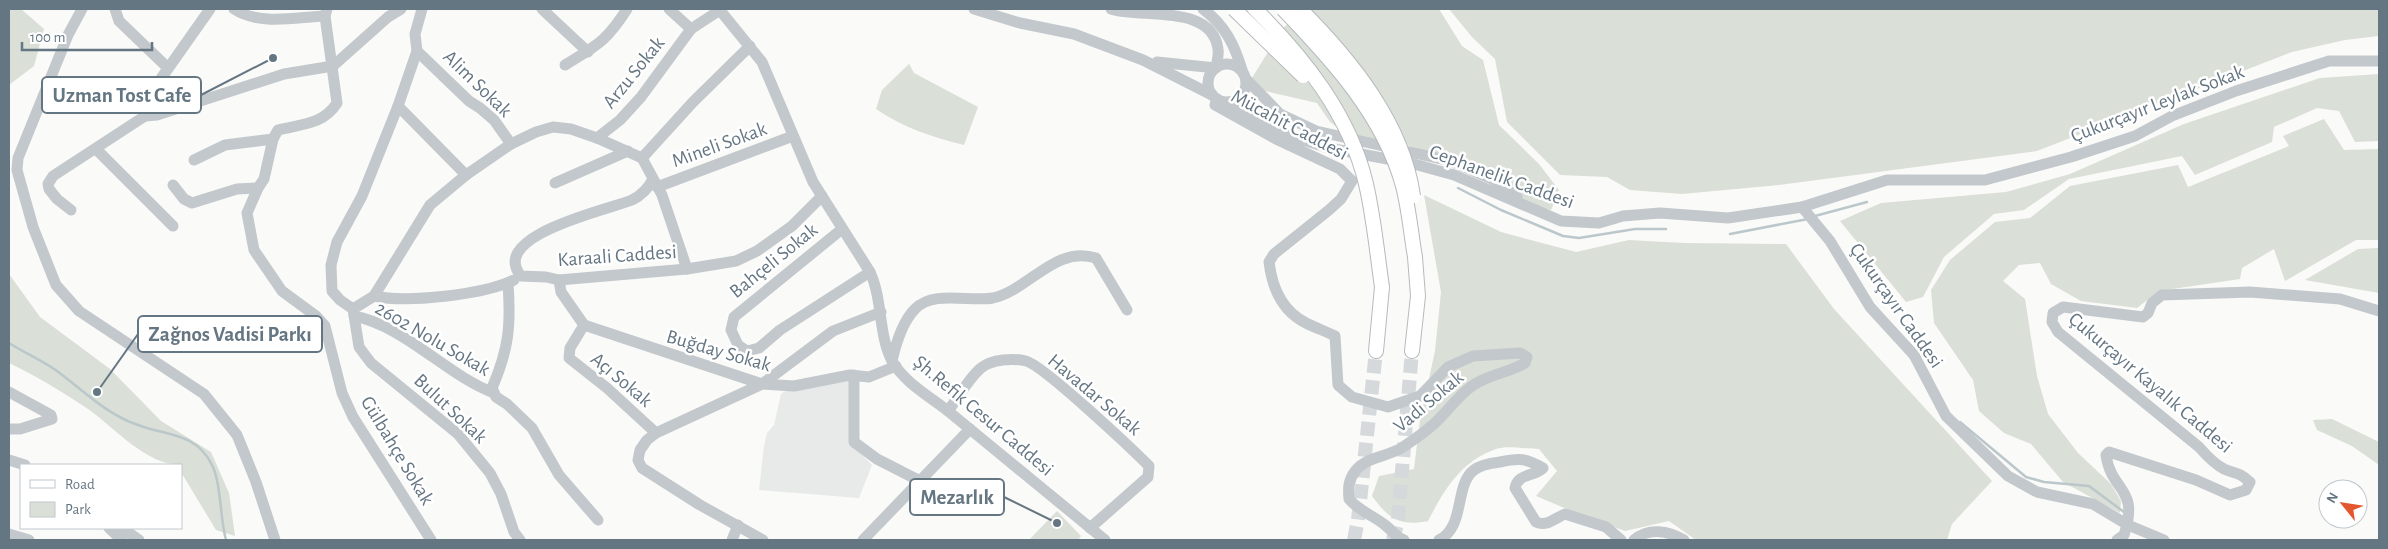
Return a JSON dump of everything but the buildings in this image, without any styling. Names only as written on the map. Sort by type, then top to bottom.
[{"type":"main road","points":[[1234,9],[1313,87],[1333,122],[1358,180],[1374,235]]},
{"type":"main road","points":[[1255,9],[1317,79],[1342,116],[1366,184],[1382,287],[1376,351]]},
{"type":"main road","points":[[1283,9],[1340,71],[1367,109],[1391,152],[1403,187],[1415,257],[1418,296],[1412,351]]},
{"type":"main road","points":[[1300,9],[1348,60],[1384,116],[1409,171],[1413,197],[1410,226]]},
{"type":"street","points":[[82,9],[68,35],[18,158],[17,170],[33,227],[56,285],[79,312],[204,394],[237,435],[256,482],[274,540]]},
{"type":"street","points":[[115,9],[120,21],[168,68]]},
{"type":"street","points":[[145,116],[142,108],[210,9]]},
{"type":"street","points":[[72,210],[57,199],[49,189],[48,184],[53,176],[145,116],[157,115],[284,74],[333,66],[387,13],[401,9]]},
{"type":"street","points":[[422,9],[415,34],[417,51],[398,106],[362,196],[337,242],[331,265],[332,290],[340,300],[353,312],[374,296],[430,205],[466,175],[511,144],[536,132],[553,128],[571,129],[642,158],[655,183],[687,269]]},
{"type":"street","points":[[542,9],[588,52]]},
{"type":"street","points":[[565,64],[599,45],[612,31],[626,9]]},
{"type":"street","points":[[669,9],[691,29]]},
{"type":"street","name":"Arzu Sokak","points":[[597,138],[620,120],[641,97],[691,29],[720,9]]},
{"type":"street","name":"Şh.Refik Cesur Caddesi","points":[[720,9],[762,62],[813,182],[870,272],[877,287],[886,346],[894,363],[907,380],[948,411],[1105,540]]},
{"type":"street","name":"Mücahit Caddesi","points":[[974,9],[1020,23],[1074,34],[1142,60],[1215,97],[1214,105],[1276,139],[1340,169],[1352,181]]},
{"type":"street","points":[[1111,9],[1121,12],[1176,15],[1192,19],[1207,28],[1215,39],[1218,50],[1216,68],[1209,78],[1208,84],[1215,97],[1229,102],[1240,97],[1244,92],[1244,76],[1234,45],[1217,20],[1203,9]]},
{"type":"street","points":[[194,160],[225,145],[273,139],[278,130],[318,121],[332,110],[337,103],[326,12],[263,19],[241,11]]},
{"type":"street","points":[[642,158],[693,102],[750,46]]},
{"type":"street","name":"Alim Sokak","points":[[417,51],[468,102],[480,108],[494,120],[511,144]]},
{"type":"street","points":[[1142,60],[1216,68],[1228,64],[1239,68],[1244,76],[1280,114],[1316,131],[1450,161],[1492,179],[1541,214]]},
{"type":"street","name":"Çukurçayır Leylak Sokak","points":[[1805,210],[1887,180],[1986,180],[2071,157],[2135,136],[2172,116],[2236,91],[2329,61],[2379,61]]},
{"type":"street","name":"Cephanelik Caddesi","points":[[1229,102],[1280,133],[1328,148],[1414,164],[1454,175],[1561,221],[1599,223],[1642,214],[1660,213],[1728,218],[1805,210]]},
{"type":"street","points":[[398,106],[466,175]]},
{"type":"street","name":"Mineli Sokak","points":[[655,183],[793,136]]},
{"type":"street","name":"Gülbahçe Sokak","points":[[273,139],[264,179],[247,213],[254,250],[282,291],[316,316],[325,326],[342,393],[353,417],[431,540]]},
{"type":"street","points":[[96,149],[172,226]]},
{"type":"street","points":[[555,183],[628,151]]},
{"type":"street","name":"Vadi Sokak","points":[[1352,181],[1341,199],[1274,254],[1268,262],[1274,288],[1280,301],[1304,322],[1335,336],[1338,385],[1352,397],[1388,407],[1420,396],[1448,368],[1473,356],[1520,353],[1527,357],[1525,363],[1520,366],[1486,378],[1472,386],[1461,394],[1439,420],[1403,447],[1384,456],[1366,460],[1350,479],[1349,499],[1355,506],[1386,526],[1396,538],[1404,540]]},
{"type":"street","name":"Karaali Caddesi","points":[[655,183],[633,200],[573,217],[525,244],[516,256],[516,270],[521,276],[546,277],[559,280],[687,269],[736,261],[757,251],[792,226],[822,196]]},
{"type":"street","points":[[173,186],[184,199],[192,203],[237,189],[258,188]]},
{"type":"street","name":"Çukurçayır Caddesi","points":[[1805,210],[1817,224],[1870,307],[1914,355],[1946,416],[2008,476],[2037,492],[2093,504],[2128,525],[2164,540]]},
{"type":"street","name":"Bahçeli Sokak","points":[[842,229],[734,317],[731,330],[738,345],[747,351],[759,348],[780,330],[870,272]]},
{"type":"street","points":[[894,363],[904,326],[915,308],[926,301],[993,298],[1013,289],[1042,269],[1070,256],[1086,255],[1096,258],[1127,310]]},
{"type":"street","points":[[374,296],[391,300],[424,298],[484,289],[508,283],[521,276]]},
{"type":"street","points":[[559,280],[561,292],[584,326]]},
{"type":"street","points":[[494,393],[492,388],[509,340],[511,317],[508,283]]},
{"type":"street","name":"Çukurçayır Kayalık Caddesi","points":[[2128,525],[2130,504],[2124,490],[2108,466],[2106,455],[2109,452],[2196,480],[2230,495],[2246,490],[2250,482],[2238,472],[2225,469],[2211,460],[2199,447],[2058,332],[2052,322],[2053,313],[2063,308],[2144,317],[2152,303],[2162,295],[2250,292],[2340,299],[2379,311]]},
{"type":"street","name":"2602 Nolu Sokak","points":[[353,312],[413,343],[477,387],[494,393],[496,398],[507,404],[532,428],[559,475],[598,520]]},
{"type":"street","name":"Bulut Sokak","points":[[353,312],[359,347],[371,363],[458,434],[490,473],[501,494],[514,532],[520,540]]},
{"type":"street","points":[[763,540],[700,505],[642,468],[638,460],[640,450],[646,440],[668,426],[762,384],[833,331],[881,312]]},
{"type":"street","name":"Buğday Sokak","points":[[584,326],[762,384],[794,386],[854,375],[869,377],[894,363]]},
{"type":"street","name":"Açı Sokak","points":[[584,326],[570,348],[569,358],[607,388],[656,433]]},
{"type":"street","name":"Havadar Sokak","points":[[948,411],[981,368],[993,362],[1010,360],[1027,362],[1050,377],[1149,466],[1148,477],[1090,528]]},
{"type":"street","points":[[854,375],[854,442],[877,459],[920,480]]},
{"type":"street","points":[[9,392],[51,415],[52,419],[20,429],[9,429]]},
{"type":"street","points":[[863,540],[970,429]]},
{"type":"street","points":[[1439,540],[1451,530],[1457,517],[1467,479],[1474,470],[1520,458],[1543,468],[1534,475],[1524,476],[1519,479],[1515,488],[1536,522],[1542,524],[1549,523],[1565,514],[1606,527],[1621,540]]},
{"type":"street","points":[[9,460],[22,464]]},
{"type":"street","points":[[732,540],[738,525]]},
{"type":"street","points":[[2117,540],[2124,535],[2128,525]]},
{"type":"street","points":[[109,529],[122,540]]},
{"type":"street","points":[[123,529],[139,540]]},
{"type":"street","points":[[1634,540],[1655,531],[1672,533],[1684,540]]},
{"type":"street","points":[[9,534],[28,540]]},
{"type":"shaded area","points":[[849,379],[850,443],[872,465],[859,498],[759,490],[764,446],[767,433],[774,425],[781,394],[787,390]]},
{"type":"green space","points":[[9,9],[21,9],[44,29],[34,66],[9,85]]},
{"type":"green space","points":[[1306,9],[1439,9],[1462,46],[1483,60],[1499,125],[1539,164],[1559,190],[1551,210],[1540,208],[1403,143],[1358,143],[1330,122],[1317,103],[1265,91],[1250,81],[1283,28]]},
{"type":"green space","points":[[1449,9],[2379,9],[2379,36],[2345,40],[2292,52],[2037,151],[1779,185],[1682,194],[1630,190],[1607,177],[1560,175],[1507,122],[1495,59],[1472,37]]},
{"type":"green space","points":[[909,64],[914,73],[978,107],[964,145],[941,139],[897,122],[876,109],[882,90]]},
{"type":"green space","points":[[2379,74],[2379,141],[2355,142],[2339,111],[2317,108],[2274,127],[2272,142],[2195,175],[2182,156],[2069,179],[2024,210],[1994,214],[1944,257],[1923,297],[1906,302],[1840,221],[1881,203],[2006,192],[2070,174],[2184,124],[2320,78]]},
{"type":"green space","points":[[2324,119],[2344,150],[2379,149],[2379,240],[2356,240],[2285,281],[2274,249],[2242,268],[2240,279],[2159,291],[2137,308],[2081,301],[2051,284],[2040,263],[2019,265],[2003,281],[2025,299],[2037,376],[2048,414],[2078,453],[2111,484],[2121,501],[2120,513],[2063,482],[2031,444],[2004,433],[1979,411],[1973,380],[1934,323],[1931,290],[1950,260],[1995,222],[2030,218],[2070,186],[2178,165],[2188,187],[2289,146],[2283,136]]},
{"type":"green space","points":[[1424,195],[1501,232],[1576,252],[1629,240],[1684,243],[1786,244],[1834,309],[1992,481],[1952,524],[1947,540],[1696,540],[1669,521],[1625,531],[1536,496],[1557,471],[1539,449],[1506,447],[1484,454],[1463,469],[1440,498],[1428,521],[1410,523],[1396,519],[1389,515],[1372,496],[1379,476],[1414,469],[1420,420],[1435,351],[1441,292]]},
{"type":"green space","points":[[2379,248],[2379,293],[2305,280],[2358,249]]},
{"type":"green space","points":[[9,274],[40,317],[110,369],[161,421],[211,452],[229,493],[235,536],[216,530],[182,474],[182,464],[168,463],[143,452],[79,403],[9,363]]},
{"type":"green space","points":[[2332,419],[2379,442],[2379,465],[2352,446],[2317,430],[2313,420]]},
{"type":"green space","points":[[1057,511],[1081,536],[1078,540],[1029,540]]},
{"type":"waterway","points":[[1458,188],[1501,210],[1563,236],[1579,238],[1635,229],[1666,229]]},
{"type":"waterway","points":[[1815,216],[1867,202]]},
{"type":"waterway","points":[[1730,234],[1808,219]]},
{"type":"waterway","points":[[9,343],[55,370],[98,403],[127,421],[180,437],[198,446],[215,472],[226,540]]},
{"type":"waterway","points":[[1960,422],[2026,477],[2044,482],[2089,486],[2124,512]]},
{"type":"tunnel","points":[[1354,540],[1358,520],[1376,351]]},
{"type":"tunnel","points":[[1393,540],[1398,519],[1412,351]]},
{"type":"place","name":"Uzman Tost Cafe","points":[[273,58]]},
{"type":"place","name":"Zağnos Vadisi Parkı","points":[[97,392]]},
{"type":"place","name":"Mezarlık","points":[[1057,523]]}]
